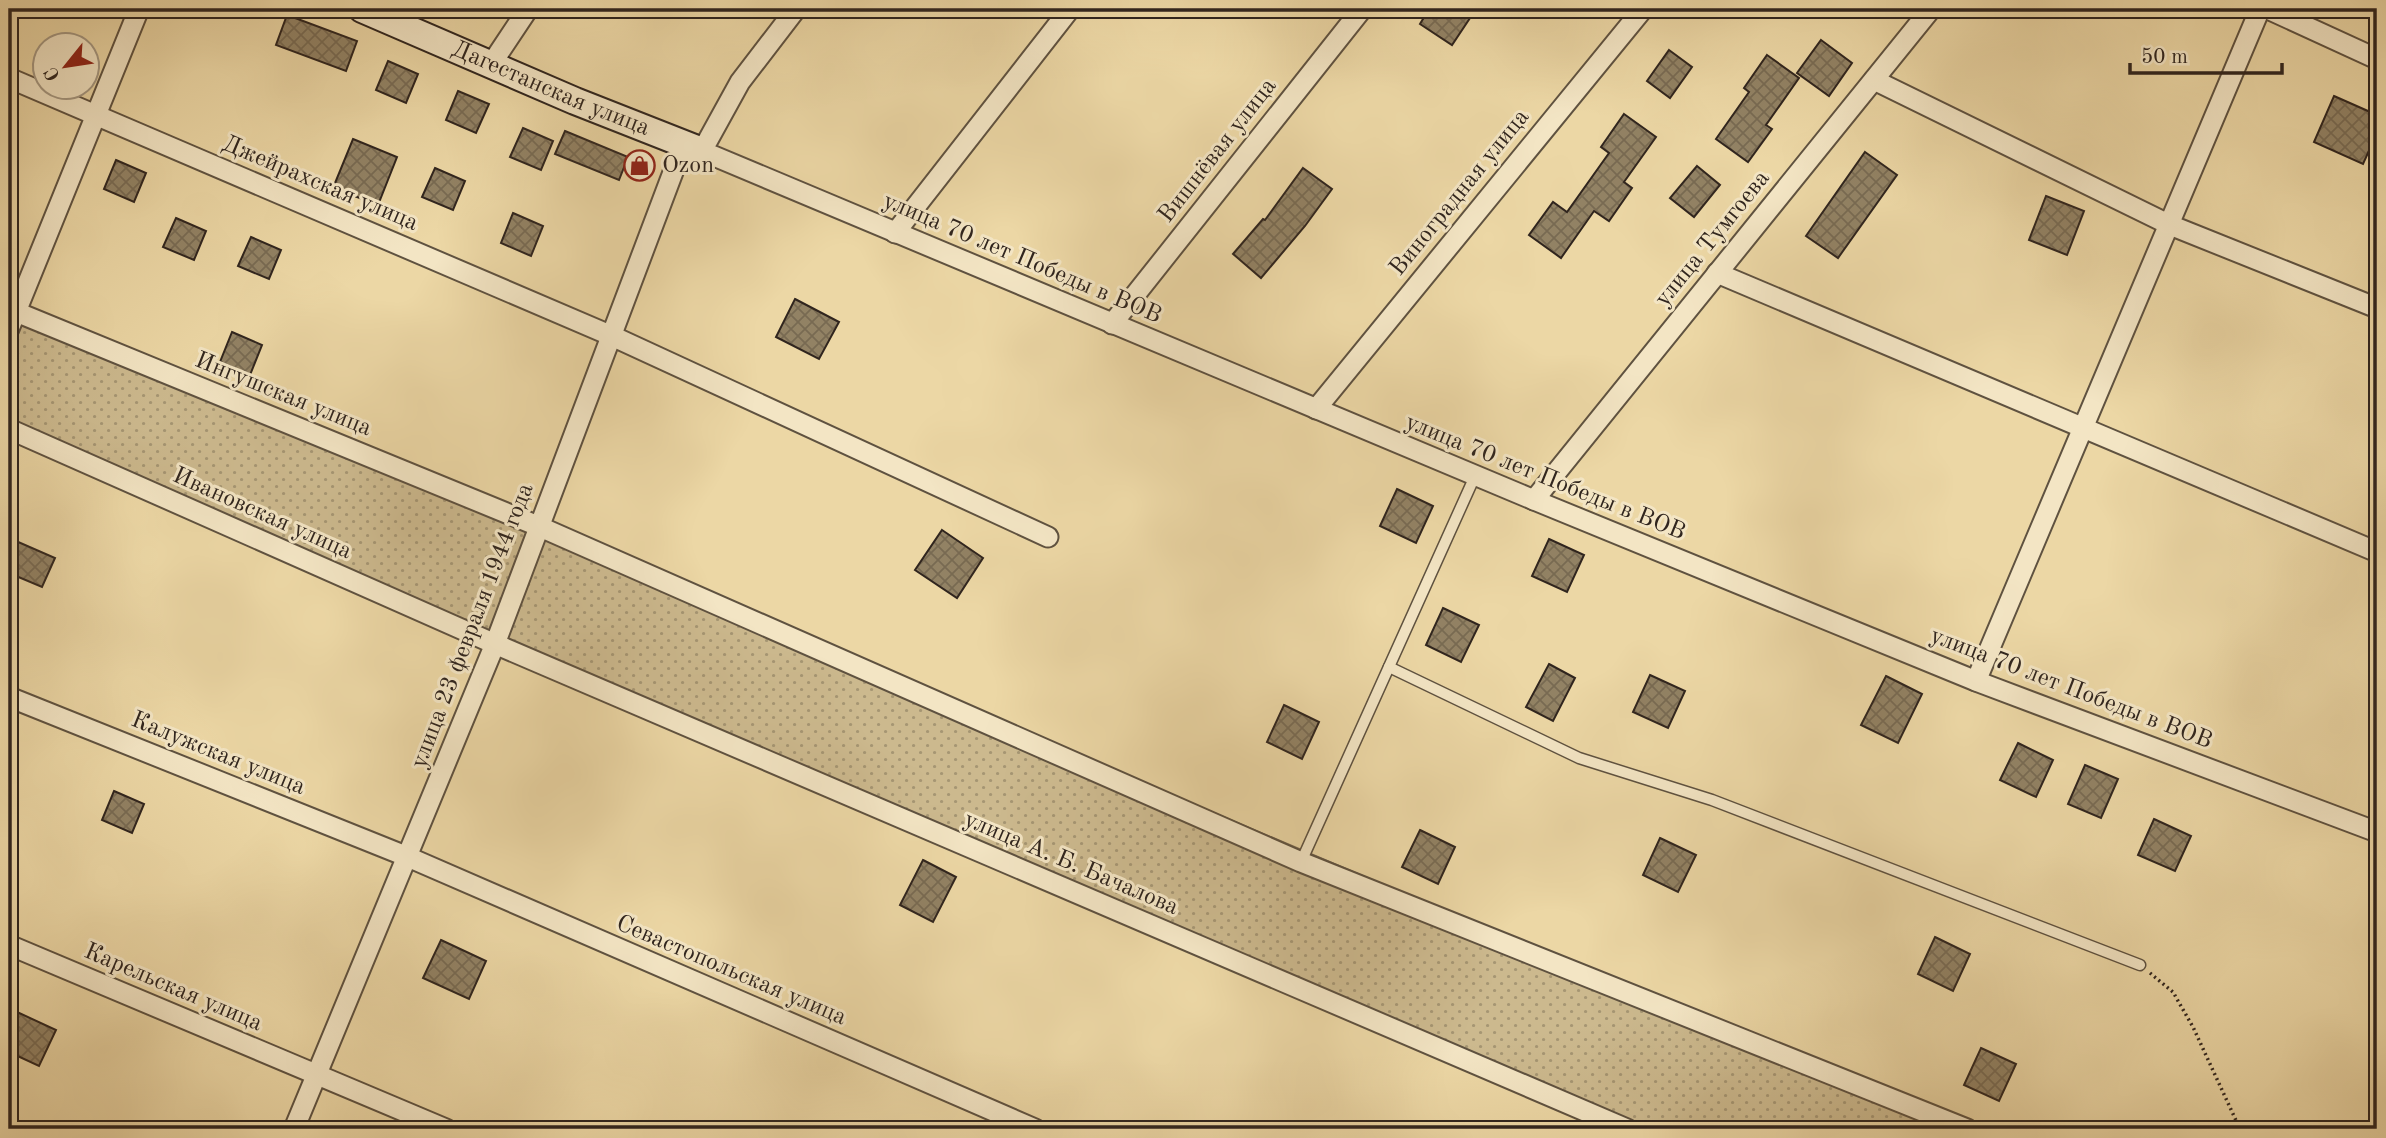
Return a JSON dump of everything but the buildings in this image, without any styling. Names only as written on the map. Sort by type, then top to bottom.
[{"type":"street","points":[[11,317],[139,9]]},
{"type":"street","name":"Дагестанская улица","points":[[362,9],[575,101],[702,151]]},
{"type":"street","points":[[492,63],[528,9]]},
{"type":"street","points":[[702,151],[740,82],[796,9]]},
{"type":"street","points":[[895,233],[1070,9]]},
{"type":"street","name":"Вишнёвая улица","points":[[1112,324],[1362,9]]},
{"type":"street","name":"Виноградная улица","points":[[1315,409],[1643,9]]},
{"type":"street","name":"улица Тумгоева","points":[[1534,500],[1931,9]]},
{"type":"street","points":[[1976,681],[2259,9]]},
{"type":"street","points":[[2268,9],[2377,59]]},
{"type":"street","name":"Джейрахская улица","points":[[9,78],[612,336],[1048,537]]},
{"type":"street","points":[[1874,80],[2170,225],[2377,308]]},
{"type":"street","name":"улица 70 лет Победы в ВОВ","points":[[702,151],[1475,476],[1976,681],[2377,832]]},
{"type":"street","name":"улица 23 февраля 1944 года","points":[[294,1129],[495,644],[678,159],[702,151]]},
{"type":"street","points":[[1717,273],[2377,552]]},
{"type":"street","name":"Ингушская улица","points":[[11,317],[538,526],[1301,862],[1967,1129]]},
{"type":"street","name":"Ивановская улица","points":[[9,429],[495,644]]},
{"type":"street","name":"улица А. Б. Бачалова","points":[[495,644],[1627,1129]]},
{"type":"street","name":"Калужская улица","points":[[9,697],[408,857]]},
{"type":"street","name":"Севастопольская улица","points":[[408,857],[1035,1129]]},
{"type":"street","name":"Карельская улица","points":[[9,945],[446,1129]]},
{"type":"lane","points":[[1301,862],[1475,476]]},
{"type":"lane","points":[[1389,667],[1579,758],[1712,800],[2140,965]]},
{"type":"path","points":[[2140,965],[2173,992],[2193,1027],[2240,1129]]},
{"type":"shaded area","points":[[9,309],[538,526],[1959,1129],[1627,1129],[9,429]]},
{"type":"place","name":"Ozon","points":[[639,166]]}]
